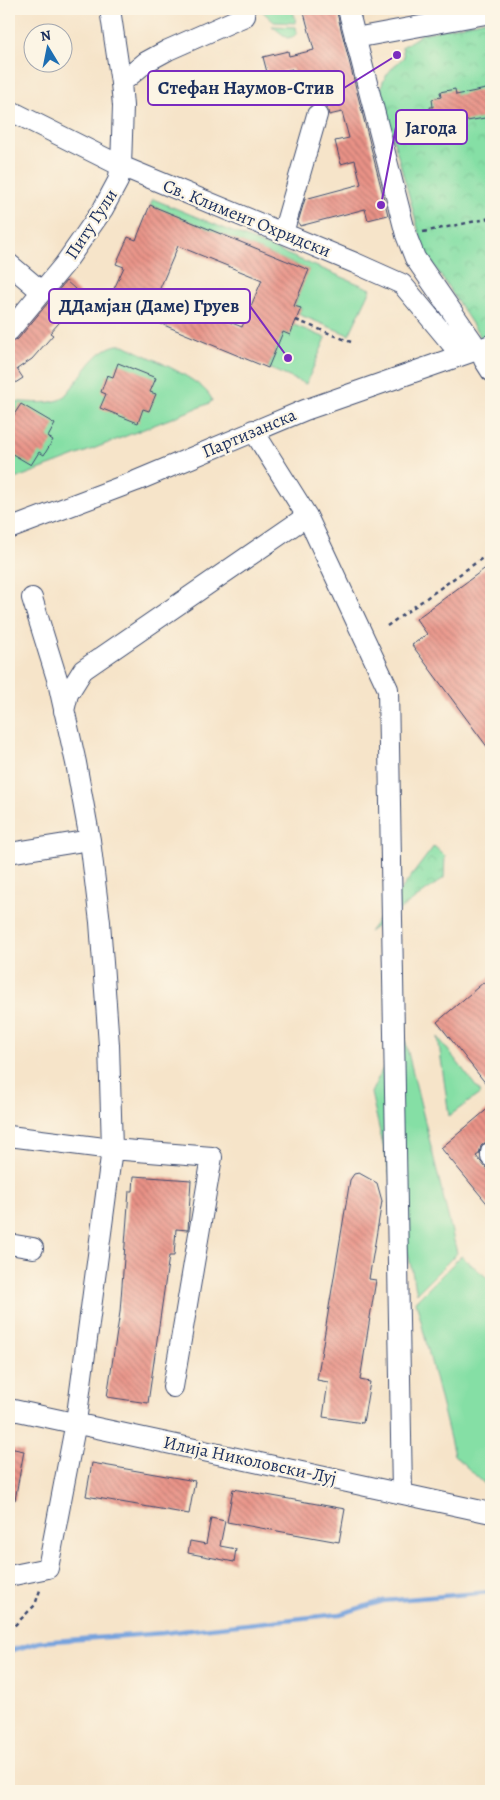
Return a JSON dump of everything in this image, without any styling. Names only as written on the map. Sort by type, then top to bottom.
[{"type":"street","name":"Питу Гули","points":[[9,331],[64,265],[116,187],[121,166],[123,106],[110,9]]},
{"type":"street","points":[[348,9],[364,36],[377,126],[406,235],[415,258],[480,355]]},
{"type":"street","points":[[364,36],[491,13]]},
{"type":"street","points":[[121,83],[146,62],[168,50],[245,16]]},
{"type":"street","name":"Св. Климент Охридски","points":[[9,110],[121,166],[402,284],[480,355]]},
{"type":"street","points":[[283,233],[317,115]]},
{"type":"street","points":[[9,264],[42,292]]},
{"type":"street","name":"Партизанска","points":[[9,529],[136,481],[253,430],[354,391],[480,355]]},
{"type":"street","points":[[253,430],[307,516],[388,689],[402,1493]]},
{"type":"street","points":[[64,711],[68,694],[83,670],[307,516]]},
{"type":"street","points":[[9,1576],[48,1568],[76,1422],[112,1149],[108,1035],[100,922],[90,840],[76,763],[58,682],[32,598]]},
{"type":"street","points":[[9,853],[90,840]]},
{"type":"street","points":[[9,1136],[112,1149],[212,1157],[173,1387]]},
{"type":"street","points":[[491,1152],[491,1157]]},
{"type":"street","points":[[9,1244],[32,1248]]},
{"type":"street","name":"Илија Николовски-Луј","points":[[9,1409],[491,1513]]},
{"type":"path","points":[[377,126],[422,116],[427,127],[434,132]]},
{"type":"path","points":[[406,235],[491,218]]},
{"type":"path","points":[[296,320],[350,342]]},
{"type":"path","points":[[387,626],[491,552]]},
{"type":"path","points":[[9,1631],[35,1606],[48,1568]]},
{"type":"green space","points":[[260,9],[297,9],[293,11],[296,23],[274,22]]},
{"type":"green space","points":[[491,19],[491,336],[482,339],[424,250],[381,95],[381,89],[382,83],[391,69],[404,57],[402,47],[422,34]]},
{"type":"green space","points":[[272,26],[296,27],[297,33],[293,37],[287,38]]},
{"type":"green space","points":[[153,199],[371,289],[349,335],[298,314],[301,308],[294,306],[308,270],[150,205]]},
{"type":"green space","points":[[294,325],[326,338],[306,384],[268,368],[283,332]]},
{"type":"green space","points":[[124,345],[187,376],[207,392],[212,400],[210,403],[9,481],[9,402],[41,403],[59,400],[67,394],[97,356],[110,347]]},
{"type":"green space","points":[[434,846],[445,856],[444,878],[369,932]]},
{"type":"green space","points":[[402,1028],[457,1253],[417,1293],[371,1093]]},
{"type":"green space","points":[[438,1037],[481,1093],[449,1116]]},
{"type":"green space","points":[[461,1256],[491,1281],[491,1490],[454,1455],[416,1301]]},
{"type":"building","points":[[303,9],[336,9],[388,215],[368,220],[365,209],[300,226],[298,222],[305,199],[361,184],[355,160],[341,164],[335,141],[349,138],[342,112],[329,115],[318,74],[295,80],[292,69],[268,76],[263,57],[288,51],[289,56],[314,50]]},
{"type":"building","points":[[491,88],[491,117],[461,122],[462,128],[447,130],[446,125],[437,126],[436,118],[432,119],[430,107],[433,107],[432,99],[441,97],[440,92],[455,89],[456,95]]},
{"type":"building","points":[[150,205],[309,270],[294,306],[301,308],[290,335],[283,332],[268,368],[108,302],[124,267],[116,264],[128,237],[136,240]],"holes":[[[178,246],[262,280],[242,327],[158,293]]]},
{"type":"building","points":[[66,281],[83,296],[50,333],[53,335],[32,359],[17,369],[23,378],[9,387],[9,343],[18,339]]},
{"type":"building","points":[[118,363],[156,378],[150,392],[156,394],[149,411],[143,409],[138,423],[100,408],[106,394],[101,392],[107,375],[113,377]]},
{"type":"building","points":[[21,404],[55,424],[48,437],[53,440],[44,455],[39,452],[31,465],[9,452],[9,414],[13,416]]},
{"type":"building","points":[[491,564],[491,752],[412,645],[427,634],[416,619]]},
{"type":"building","points":[[491,976],[491,1090],[437,1022]]},
{"type":"building","points":[[491,1106],[491,1140],[481,1146],[479,1154],[476,1156],[491,1174],[491,1208],[441,1148]]},
{"type":"building","points":[[359,1173],[377,1183],[382,1201],[369,1279],[376,1280],[360,1380],[370,1382],[363,1423],[323,1417],[328,1382],[317,1380],[350,1180],[354,1174]]},
{"type":"building","points":[[134,1176],[191,1180],[188,1230],[176,1229],[174,1256],[169,1256],[148,1403],[107,1397],[120,1312],[129,1191],[133,1191]]},
{"type":"building","points":[[9,1448],[24,1451],[15,1500],[9,1500]]},
{"type":"building","points":[[92,1463],[195,1481],[189,1514],[86,1496]]},
{"type":"building","points":[[233,1489],[345,1509],[339,1542],[227,1522]]},
{"type":"building","points":[[211,1518],[225,1521],[220,1546],[236,1549],[234,1562],[188,1553],[190,1541],[206,1544]]},
{"type":"waterway","points":[[9,1651],[40,1642],[164,1633],[340,1614],[383,1601],[491,1592]]},
{"type":"place","name":"Стефан Наумов-Стив","points":[[397,55]]},
{"type":"place","name":"Јагода","points":[[381,205]]},
{"type":"place","name":"ДДамјан (Даме) Груев","points":[[288,358]]}]
